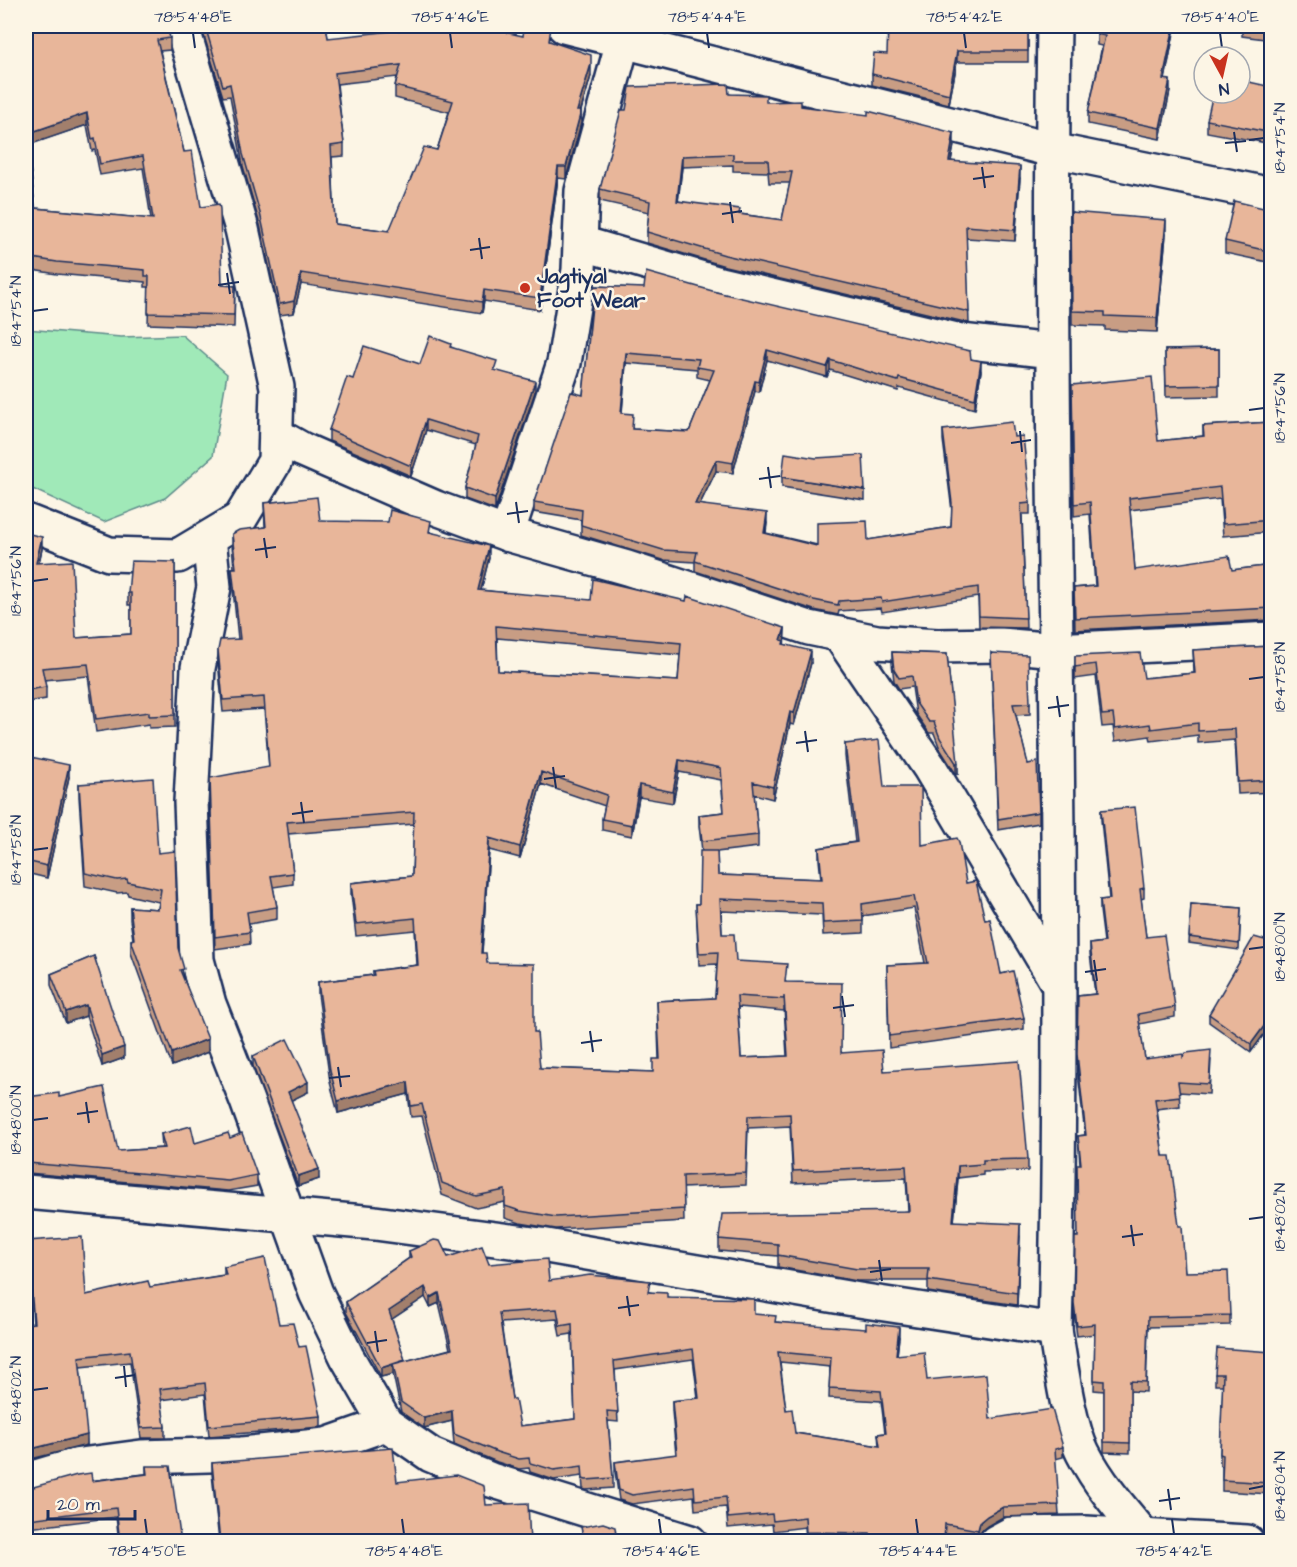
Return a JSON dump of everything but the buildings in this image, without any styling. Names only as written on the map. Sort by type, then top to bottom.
[{"type":"street","points":[[26,521],[109,554],[178,556],[240,519],[275,461],[277,387],[242,229],[182,26]]},
{"type":"street","points":[[564,26],[1052,150],[1272,195]]},
{"type":"street","points":[[1054,26],[1052,351],[1057,982],[1055,1330],[1065,1389],[1082,1451],[1106,1492],[1144,1536]]},
{"type":"street","points":[[507,534],[564,363],[579,270],[582,191],[623,40]]},
{"type":"street","points":[[580,243],[720,284],[961,341],[1052,351]]},
{"type":"street","points":[[276,435],[303,450],[436,508],[507,534],[627,568],[809,628],[877,642],[937,646],[1001,645],[1056,650],[1272,639]]},
{"type":"street","points":[[209,538],[214,587],[198,668],[191,802],[197,960],[208,1004],[290,1216],[316,1293],[347,1357],[386,1424],[431,1455],[491,1480],[690,1542]]},
{"type":"street","points":[[839,634],[942,788],[1057,982]]},
{"type":"street","points":[[26,1192],[375,1223],[541,1245],[847,1298],[1055,1330]]},
{"type":"street","points":[[26,1480],[73,1466],[141,1457],[242,1454],[326,1445],[386,1424]]},
{"type":"street","points":[[996,1542],[1011,1534],[1144,1536],[1247,1542]]},
{"type":"green space","points":[[26,329],[121,337],[182,335],[227,374],[213,456],[165,498],[104,522],[26,486]]},
{"type":"place","name":"Jagtiyal Foot Wear","points":[[525,288]]}]
